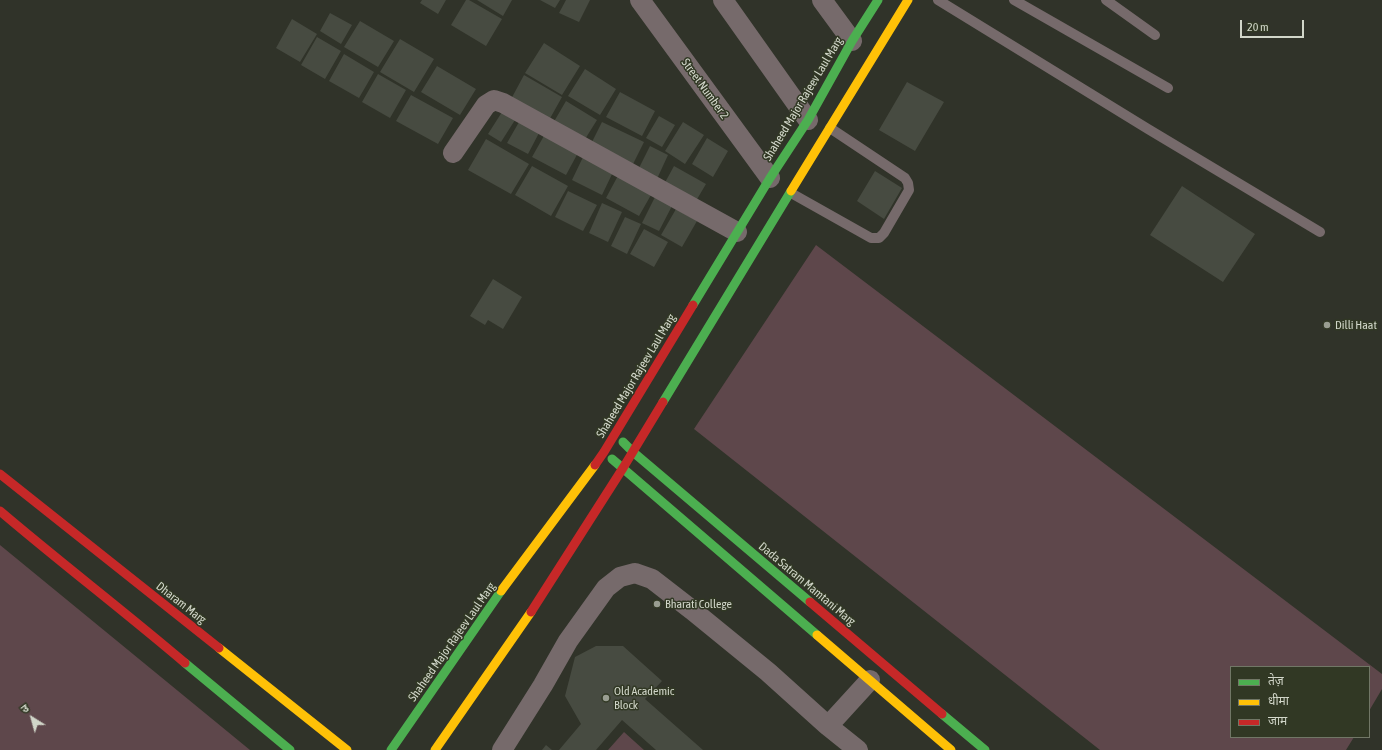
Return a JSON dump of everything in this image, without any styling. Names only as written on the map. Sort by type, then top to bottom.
[{"type":"street","name":"Street Number 2","points":[[640,0],[770,178]]},
{"type":"street","points":[[723,0],[808,120]]},
{"type":"street","points":[[822,0],[852,41]]},
{"type":"street","name":"Shaheed Major Rajeev Laul Marg","points":[[391,750],[513,574],[616,434],[770,178],[808,120],[852,41],[878,0]]},
{"type":"street","points":[[435,750],[536,605],[632,452],[908,0]]},
{"type":"street","points":[[453,153],[486,105],[494,100],[503,103],[737,232]]},
{"type":"street","name":"Dada Satram Mamtani Marg","points":[[616,434],[632,452],[986,750]]},
{"type":"street","points":[[604,452],[951,750]]},
{"type":"street","name":"Dharam Marg","points":[[0,474],[347,750]]},
{"type":"street","points":[[0,511],[42,547],[133,619],[290,750]]},
{"type":"street","points":[[502,750],[568,641],[606,588],[620,577],[635,573],[652,579],[692,610],[768,672],[828,726],[858,750]]},
{"type":"street","points":[[828,726],[870,680]]},
{"type":"lane","points":[[938,0],[1148,129],[1320,232]]},
{"type":"lane","points":[[1014,0],[1168,88]]},
{"type":"lane","points":[[1106,0],[1155,35]]},
{"type":"lane","points":[[791,193],[871,238],[879,238],[884,232],[909,190],[905,178],[830,128]]},
{"type":"shaded area","points":[[816,245],[1382,674],[1382,689],[1370,709],[1370,666],[1230,666],[1230,738],[1353,738],[1346,750],[1100,750],[694,429]]},
{"type":"shaded area","points":[[0,545],[250,750],[0,750]]},
{"type":"shaded area","points":[[624,732],[644,750],[608,750]]},
{"type":"building","points":[[422,0],[446,0],[438,14],[420,3]]},
{"type":"building","points":[[466,0],[469,0],[502,19],[486,46],[451,25]]},
{"type":"building","points":[[477,0],[512,0],[503,16]]},
{"type":"building","points":[[540,0],[560,0],[555,8]]},
{"type":"building","points":[[566,0],[590,0],[579,22],[559,13]]},
{"type":"building","points":[[330,13],[352,25],[341,44],[320,31]]},
{"type":"building","points":[[292,19],[317,34],[300,62],[276,48]]},
{"type":"building","points":[[360,21],[394,41],[378,67],[344,47]]},
{"type":"building","points":[[317,37],[341,51],[325,79],[301,65]]},
{"type":"building","points":[[400,39],[434,59],[414,92],[380,72]]},
{"type":"building","points":[[544,43],[580,66],[562,95],[525,73]]},
{"type":"building","points":[[344,54],[374,72],[359,98],[329,81]]},
{"type":"building","points":[[437,66],[476,89],[460,115],[421,92]]},
{"type":"building","points":[[585,69],[616,89],[600,115],[568,96]]},
{"type":"building","points":[[378,74],[406,90],[390,118],[362,102]]},
{"type":"building","points":[[524,75],[562,97],[548,122],[510,101]]},
{"type":"building","points":[[907,82],[944,102],[915,151],[879,130]]},
{"type":"building","points":[[620,92],[655,111],[642,136],[606,117]]},
{"type":"building","points":[[411,95],[453,118],[438,144],[396,121]]},
{"type":"building","points":[[566,101],[597,120],[582,144],[552,125]]},
{"type":"building","points":[[502,112],[515,120],[501,142],[488,134]]},
{"type":"building","points":[[659,116],[675,125],[662,147],[646,138]]},
{"type":"building","points":[[519,122],[539,133],[528,154],[507,143]]},
{"type":"building","points":[[602,122],[644,142],[631,168],[589,148]]},
{"type":"building","points":[[683,122],[704,135],[685,164],[665,151]]},
{"type":"building","points":[[545,134],[579,151],[566,175],[532,157]]},
{"type":"building","points":[[707,138],[728,151],[713,177],[692,164]]},
{"type":"building","points":[[486,139],[529,164],[511,194],[468,170]]},
{"type":"building","points":[[650,146],[668,155],[656,181],[637,172]]},
{"type":"building","points":[[584,155],[614,170],[602,195],[572,180]]},
{"type":"building","points":[[532,166],[568,186],[551,216],[515,195]]},
{"type":"building","points":[[674,166],[706,184],[693,206],[662,188]]},
{"type":"building","points":[[621,170],[655,188],[639,216],[606,198]]},
{"type":"building","points":[[875,171],[902,188],[884,219],[857,201]]},
{"type":"building","points":[[1182,186],[1255,234],[1223,282],[1150,235]]},
{"type":"building","points":[[568,191],[597,205],[583,231],[555,217]]},
{"type":"building","points":[[655,197],[672,206],[659,231],[642,223]]},
{"type":"building","points":[[602,203],[622,212],[608,242],[589,233]]},
{"type":"building","points":[[676,209],[697,221],[682,247],[661,235]]},
{"type":"building","points":[[625,217],[641,224],[627,254],[611,246]]},
{"type":"building","points":[[644,229],[668,242],[654,267],[630,254]]},
{"type":"building","points":[[493,279],[522,297],[503,329],[488,320],[485,325],[470,316]]},
{"type":"building","name":"Old Academic Block","points":[[596,646],[623,646],[662,681],[645,699],[703,750],[656,750],[622,720],[596,750],[559,750],[581,724],[565,696],[575,657]]},
{"type":"building","points":[[546,745],[552,750],[542,750]]},
{"type":"traffic: fast","points":[[693,305],[770,178],[808,120],[852,41],[878,0]]},
{"type":"traffic: fast","points":[[663,402],[791,191]]},
{"type":"traffic: fast","points":[[623,442],[810,602]]},
{"type":"traffic: fast","points":[[612,459],[817,635]]},
{"type":"traffic: fast","points":[[391,750],[501,591]]},
{"type":"traffic: fast","points":[[185,663],[290,750]]},
{"type":"traffic: fast","points":[[942,714],[985,750]]},
{"type":"traffic: slow","points":[[791,191],[908,0]]},
{"type":"traffic: slow","points":[[501,591],[595,465]]},
{"type":"traffic: slow","points":[[435,750],[531,612]]},
{"type":"traffic: slow","points":[[817,635],[951,750]]},
{"type":"traffic: slow","points":[[219,648],[347,750]]},
{"type":"traffic: jam","points":[[595,465],[693,305]]},
{"type":"traffic: jam","points":[[531,612],[623,468],[663,402]]},
{"type":"traffic: jam","points":[[0,474],[219,648]]},
{"type":"traffic: jam","points":[[0,511],[185,663]]},
{"type":"traffic: jam","points":[[810,602],[942,714]]},
{"type":"place","name":"Dilli Haat","points":[[1327,325]]},
{"type":"place","name":"Bharati College","points":[[657,604]]},
{"type":"place","name":"Old Academic Block","points":[[606,698]]}]
